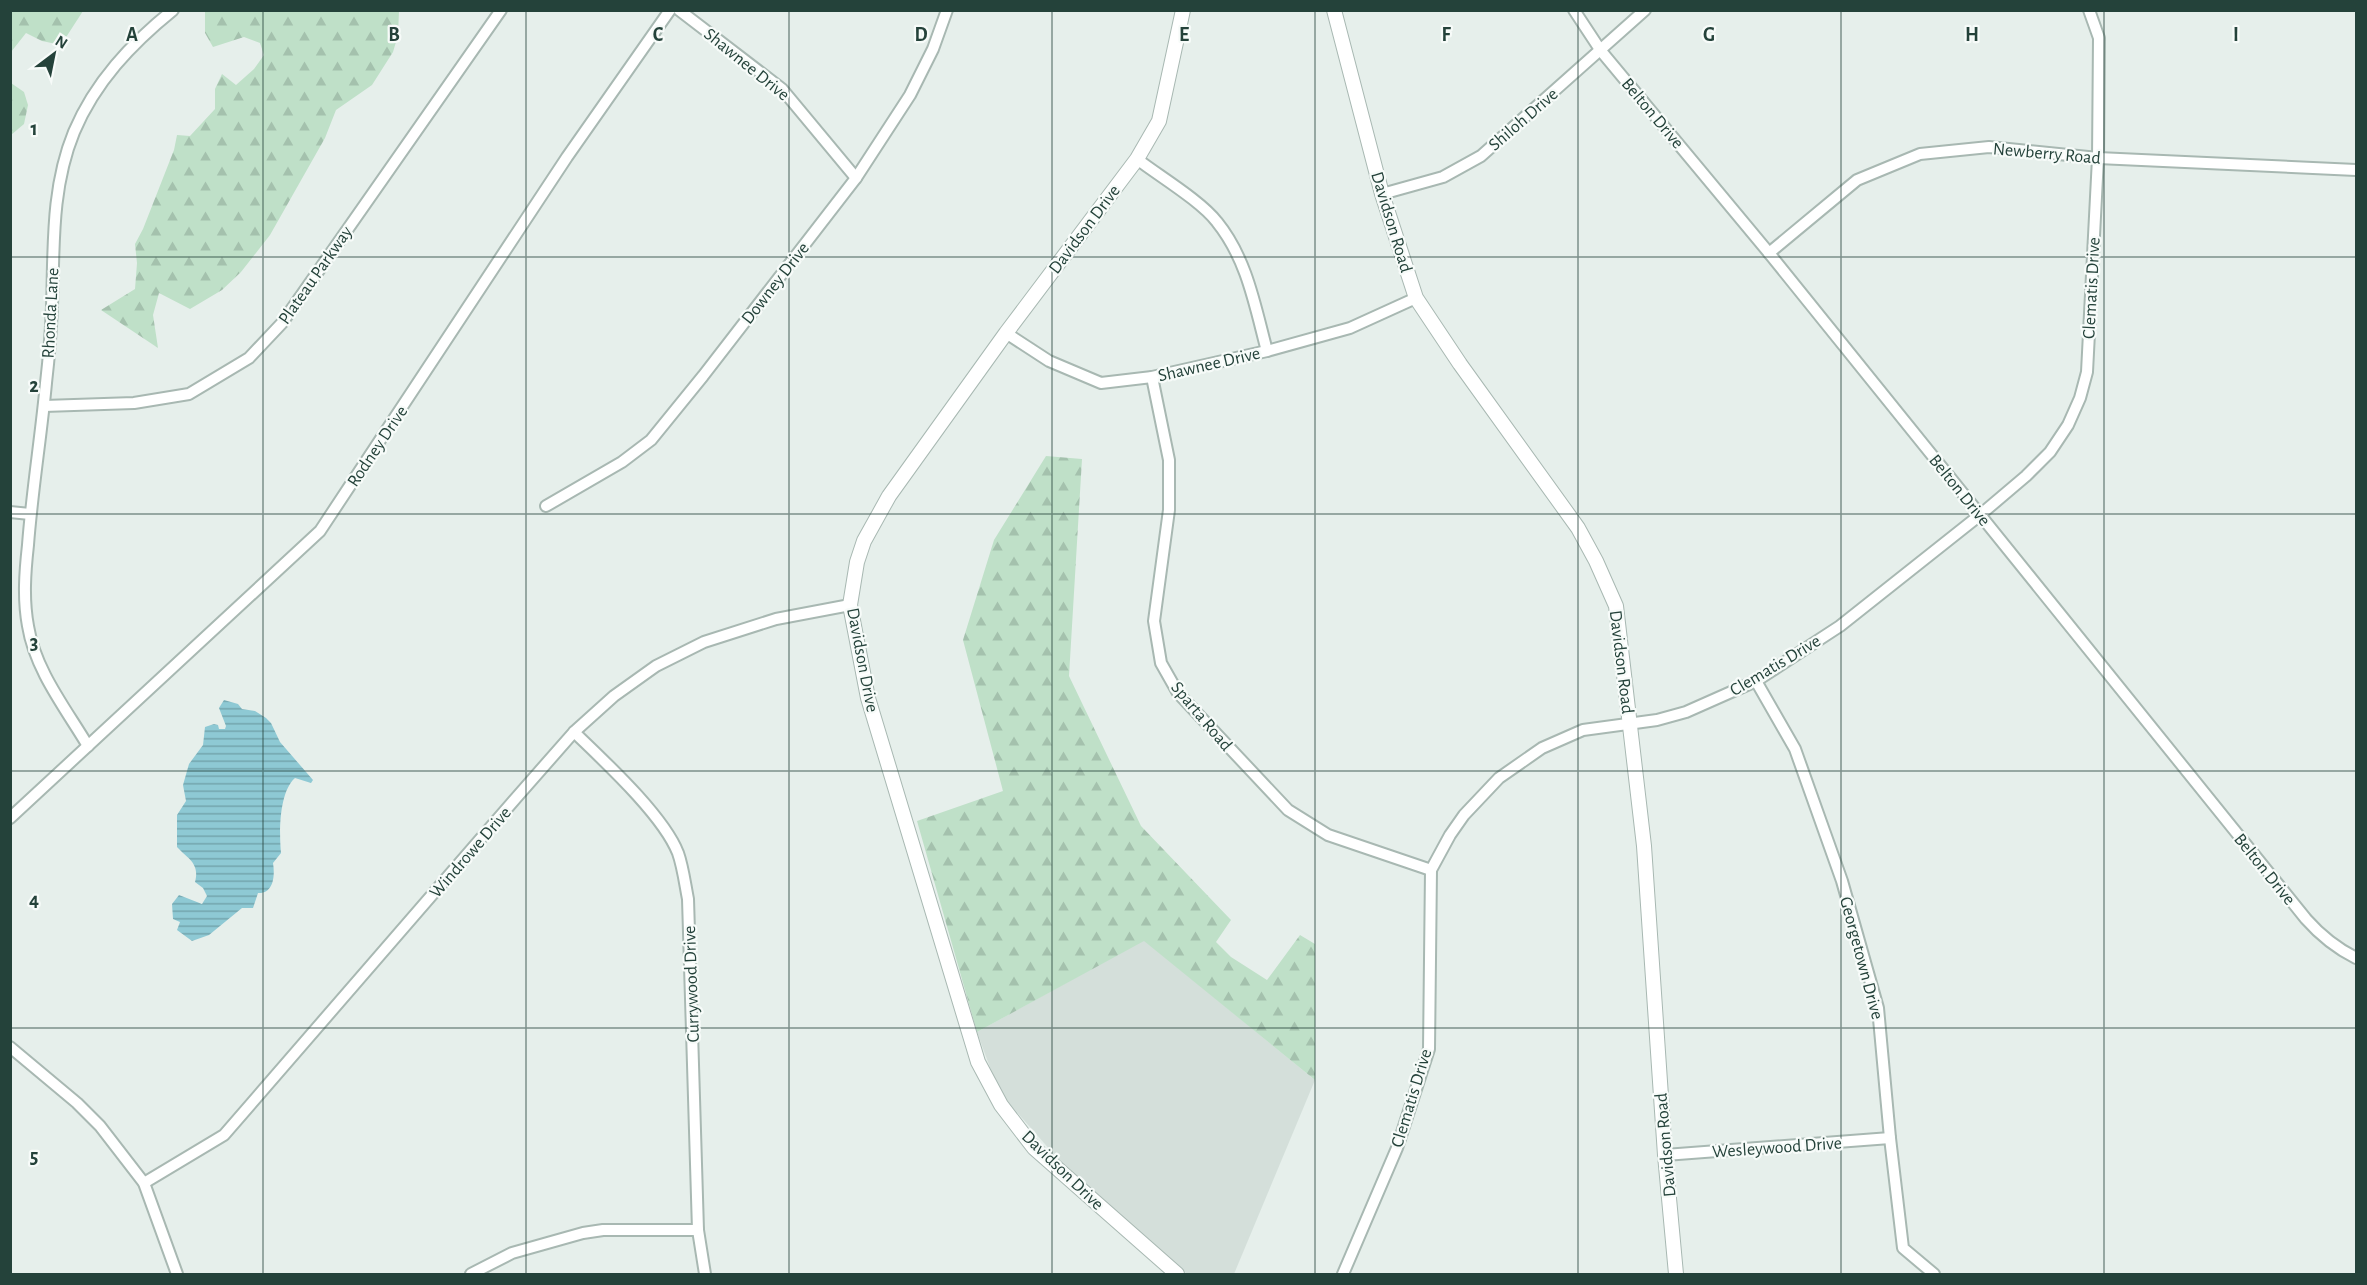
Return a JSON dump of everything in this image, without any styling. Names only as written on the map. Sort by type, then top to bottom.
[{"type":"street","name":"Rhonda Lane","points":[[88,747],[39,663],[30,636],[26,613],[25,579],[30,514],[51,333],[54,221],[59,182],[68,149],[80,119],[107,75],[130,47],[173,10]]},
{"type":"street","name":"Plateau Parkway","points":[[44,406],[134,402],[189,394],[249,358],[282,323],[501,10]]},
{"type":"street","name":"Rodney Drive","points":[[10,818],[320,531],[567,157],[670,10]]},
{"type":"street","name":"Shawnee Drive","points":[[679,10],[782,89],[856,178]]},
{"type":"street","name":"Downey Drive","points":[[546,506],[622,462],[651,440],[703,376],[856,178],[910,95],[933,49],[946,10]]},
{"type":"street","name":"Davidson Drive","points":[[1177,1275],[1034,1148],[1001,1106],[978,1062],[868,698],[850,605],[857,562],[864,541],[889,496],[1006,333],[1137,159],[1159,121],[1183,10]]},
{"type":"street","name":"Davidson Road","points":[[1334,10],[1382,194],[1416,298],[1460,364],[1554,493],[1596,561],[1616,606],[1644,846],[1665,1155],[1676,1275]]},
{"type":"street","name":"Belton Drive","points":[[1574,10],[1600,51],[1769,253],[2306,919],[2320,935],[2356,958]]},
{"type":"street","name":"Shiloh Drive","points":[[1382,194],[1443,177],[1481,156],[1645,10]]},
{"type":"street","name":"Clematis Drive","points":[[1343,1275],[1397,1148],[1428,1049],[1431,870],[1464,815],[1495,782],[1515,765],[1542,748],[1583,730],[1657,720],[1686,712],[1756,681],[1840,626],[1980,514],[2050,453],[2068,425],[2080,398],[2087,372],[2098,158],[2099,38],[2089,10]]},
{"type":"street","name":"Newberry Road","points":[[1769,253],[1857,180],[1920,154],[1989,147],[2098,158],[2356,170]]},
{"type":"street","points":[[1137,159],[1216,220],[1234,245],[1245,270],[1267,351]]},
{"type":"street","name":"Shawnee Drive","points":[[1006,333],[1049,361],[1101,383],[1152,378],[1267,351],[1350,328],[1416,298]]},
{"type":"street","name":"Sparta Road","points":[[1152,378],[1169,460],[1169,510],[1154,621],[1161,663],[1178,693],[1288,810],[1328,834],[1431,870]]},
{"type":"street","points":[[10,512],[30,514]]},
{"type":"street","name":"Windrowe Drive","points":[[144,1182],[224,1135],[574,732],[614,696],[656,666],[704,642],[776,619],[850,605]]},
{"type":"street","name":"Georgetown Drive","points":[[1756,681],[1795,749],[1842,881],[1878,1008],[1903,1248],[1934,1275]]},
{"type":"street","name":"Currywood Drive","points":[[574,732],[613,769],[644,804],[678,853],[688,898],[698,1230],[705,1275]]},
{"type":"street","points":[[10,1047],[77,1103],[100,1126],[144,1182],[177,1275]]},
{"type":"street","name":"Wesleywood Drive","points":[[1665,1155],[1890,1138]]},
{"type":"street","points":[[471,1275],[513,1253],[583,1233],[603,1230],[698,1230]]},
{"type":"shaded area","points":[[1144,940],[1315,1080],[1234,1274],[1187,1274],[1067,1169],[999,1092],[977,1032]]},
{"type":"green space","points":[[11,10],[83,11],[61,45],[42,41],[26,33],[11,52]]},
{"type":"green space","points":[[205,11],[399,11],[398,35],[393,52],[372,85],[336,110],[325,138],[270,235],[241,272],[222,290],[190,309],[159,293],[153,315],[158,348],[101,310],[135,289],[137,263],[135,244],[174,150],[177,135],[190,136],[215,109],[215,89],[222,74],[236,85],[254,69],[264,55],[260,43],[244,37],[213,47],[205,33]]},
{"type":"green space","points":[[11,83],[24,92],[28,105],[24,124],[11,135]]},
{"type":"green space","points":[[1046,456],[1082,459],[1069,676],[1141,826],[1231,920],[1216,942],[1231,957],[1267,980],[1300,935],[1315,944],[1315,1080],[1144,941],[977,1032],[917,821],[1003,791],[963,640],[994,540]]},
{"type":"water","points":[[224,700],[238,704],[242,709],[255,711],[266,718],[280,742],[313,780],[311,783],[295,778],[286,793],[280,824],[281,853],[273,863],[274,873],[270,887],[258,893],[253,908],[242,908],[209,935],[192,941],[177,930],[180,922],[173,919],[172,904],[179,895],[202,904],[207,896],[203,888],[195,882],[194,866],[177,847],[177,815],[186,801],[183,785],[189,764],[203,745],[205,727],[214,724],[218,725],[219,729],[225,729],[219,708]]}]
